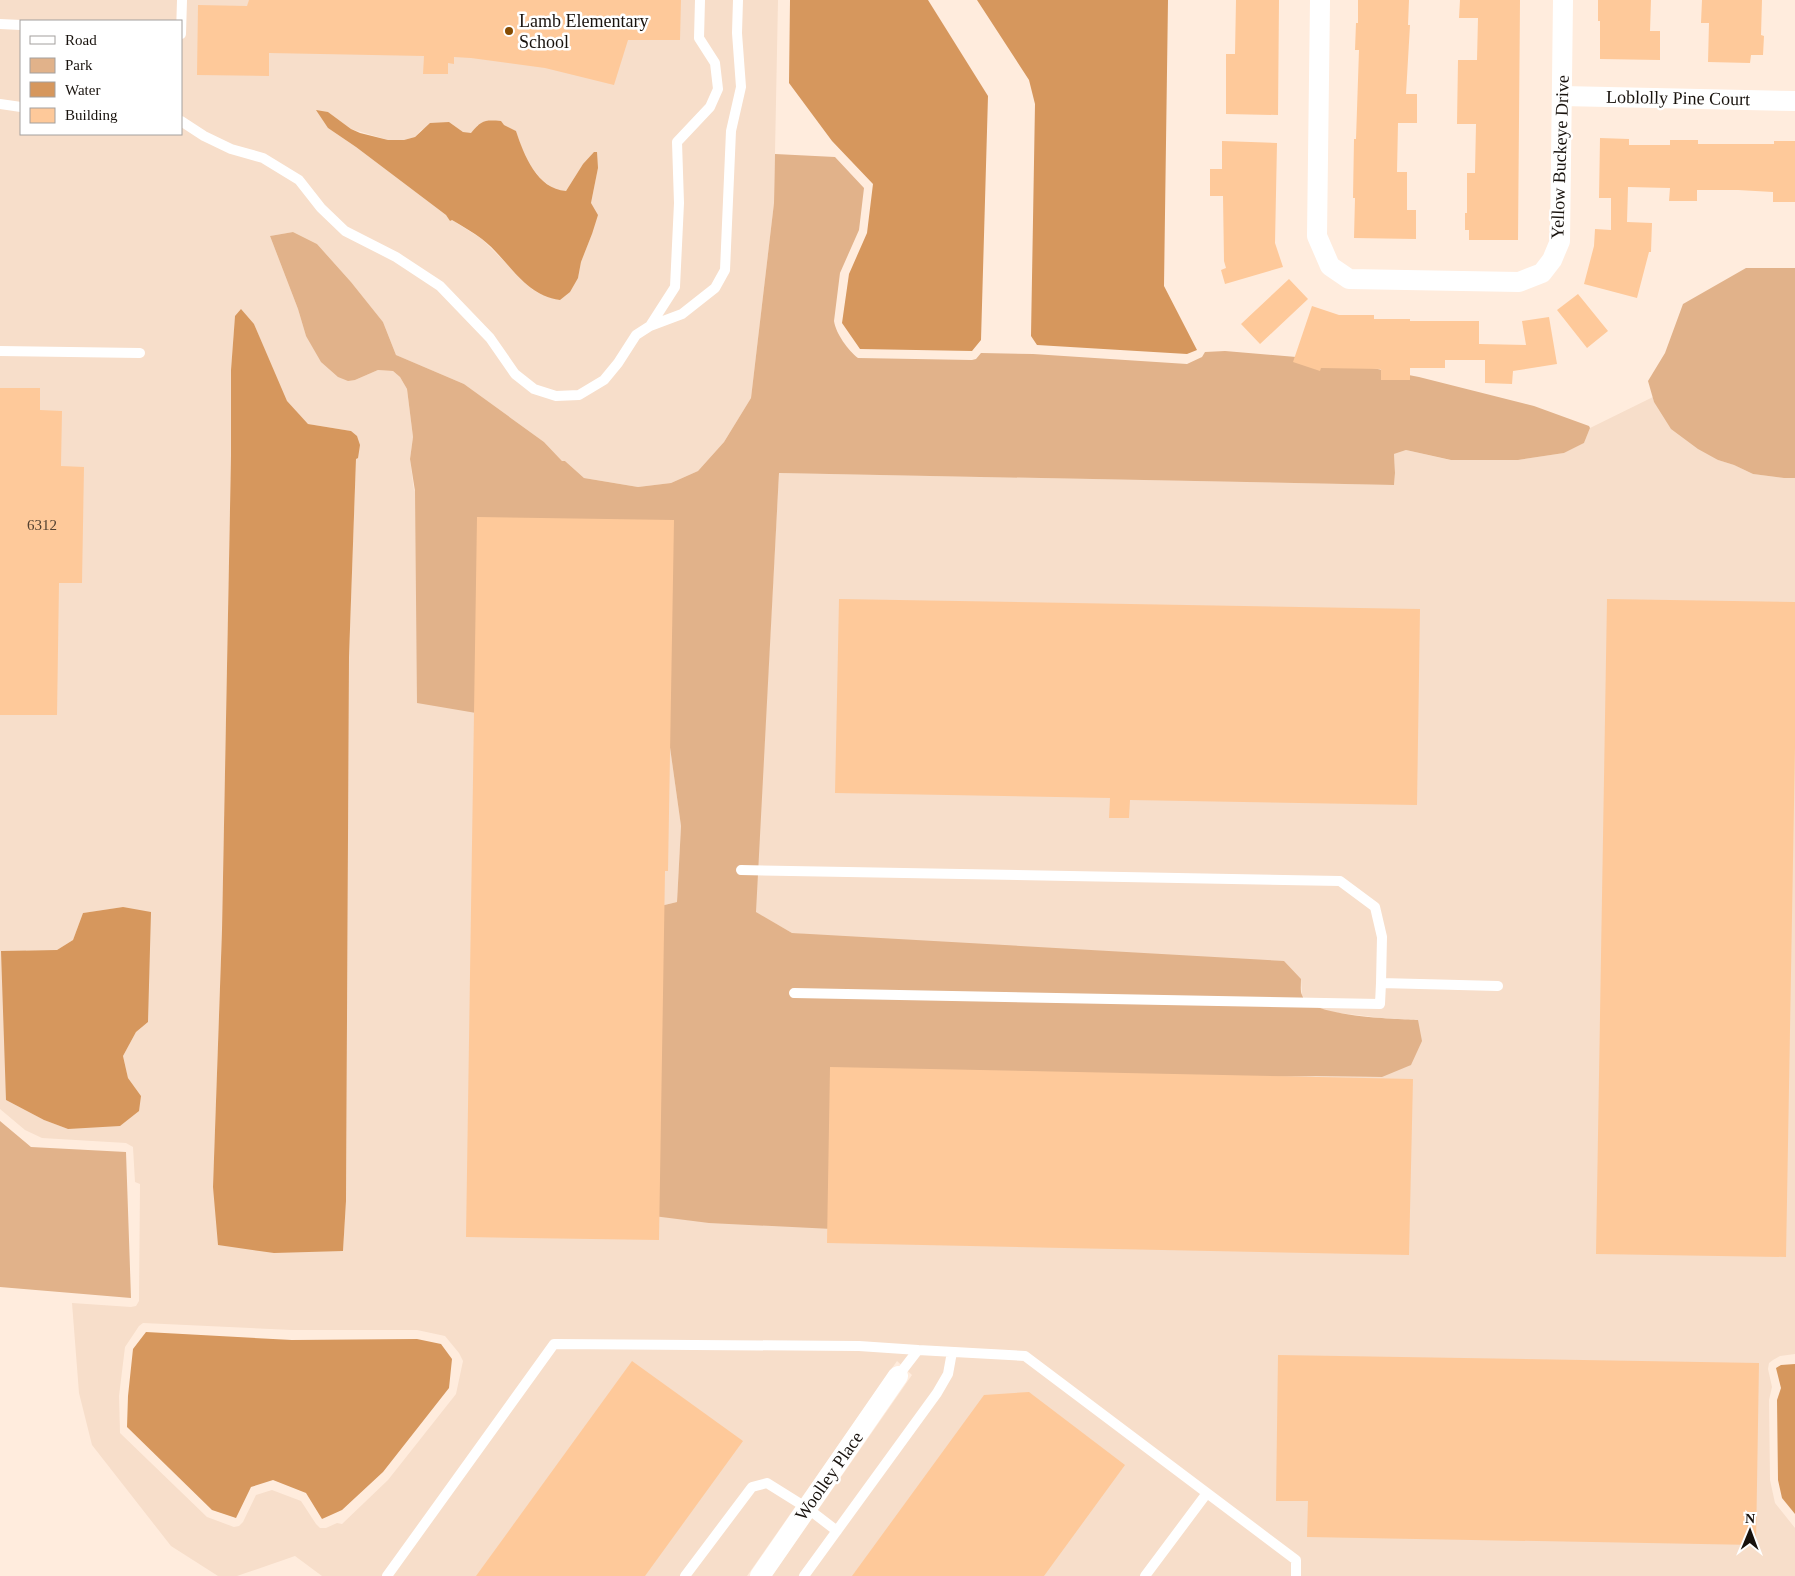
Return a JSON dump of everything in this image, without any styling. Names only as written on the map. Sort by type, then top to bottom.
[{"type":"street","name":"Yellow Buckeye Drive","points":[[1320,0],[1317,236],[1330,266],[1348,279],[1519,282],[1542,273],[1552,260],[1560,241],[1563,0]]},
{"type":"street","name":"Loblolly Pine Court","points":[[1562,96],[1795,101]]},
{"type":"street","name":"Woolley Place","points":[[760,1576],[898,1376]]},
{"type":"lane","points":[[181,20],[182,0]]},
{"type":"lane","points":[[650,326],[675,288],[679,203],[677,142],[710,106],[718,89],[715,63],[699,38],[700,0]]},
{"type":"lane","points":[[182,121],[204,136],[231,149],[263,158],[299,180],[321,208],[344,231],[396,256],[440,286],[490,338],[514,374],[534,389],[556,396],[579,395],[604,380],[618,363],[636,335],[650,326],[682,314],[715,288],[725,270],[731,132],[741,87],[737,33],[738,0]]},
{"type":"lane","points":[[0,24],[20,25]]},
{"type":"lane","points":[[0,104],[20,107]]},
{"type":"lane","points":[[0,352],[140,353]]},
{"type":"lane","points":[[741,870],[1340,881],[1375,907],[1382,937],[1380,1004],[794,994]]},
{"type":"lane","points":[[1381,983],[1498,986]]},
{"type":"lane","points":[[387,1576],[554,1344],[859,1346],[1025,1356],[1296,1560],[1296,1576]]},
{"type":"lane","points":[[898,1376],[918,1350]]},
{"type":"lane","points":[[804,1576],[937,1393],[948,1374],[952,1352]]},
{"type":"lane","points":[[685,1576],[752,1487],[767,1483],[807,1508],[837,1531]]},
{"type":"lane","points":[[1145,1576],[1207,1493]]},
{"type":"shaded area","points":[[0,0],[778,0],[774,203],[751,398],[724,442],[698,471],[671,483],[638,487],[584,478],[565,461],[562,461],[544,442],[464,384],[396,355],[383,322],[317,244],[293,232],[270,236],[298,309],[306,336],[355,380],[378,370],[393,371],[400,377],[407,389],[413,437],[410,459],[414,490],[667,726],[681,826],[677,902],[648,909],[1192,1079],[1316,1076],[1382,1077],[1418,1020],[1330,1012],[1308,1003],[1302,995],[1301,979],[792,933],[755,912],[779,473],[1394,485],[1394,454],[1406,450],[1450,460],[1518,460],[1564,453],[1584,443],[1590,428],[1653,397],[1654,402],[1718,460],[1753,474],[1795,478],[1795,1354],[1780,1356],[1769,1363],[1768,1369],[1772,1387],[1769,1400],[1770,1480],[1775,1503],[1795,1528],[1795,1576],[772,1576],[912,1375],[897,1361],[747,1576],[322,1576],[295,1556],[237,1576],[218,1576],[171,1546],[92,1445],[79,1393],[72,1303],[131,1307],[136,1306],[139,1301],[140,1184],[135,1182],[133,1147],[126,1143],[42,1138],[25,1130],[0,1109]],"holes":[[[328,112],[351,129],[388,140],[404,140],[415,137],[421,130],[449,122],[463,132],[471,134],[478,125],[504,125],[516,131],[527,162],[542,180],[555,190],[566,191],[583,164],[598,168],[591,203],[592,234],[581,262],[578,278],[533,290],[482,239],[452,220],[450,221],[446,215],[328,128]],[[235,316],[254,324],[286,401],[308,424],[351,431],[356,458],[349,657],[346,1201],[343,1251],[213,1187],[222,930],[231,370]],[[123,907],[148,1022],[136,1032],[123,1056],[128,1078],[141,1096],[68,1129],[44,1120],[6,1100],[26,950],[57,950],[73,940],[83,913]],[[143,1323],[292,1330],[417,1330],[445,1336],[463,1361],[456,1394],[388,1480],[342,1524],[337,1523],[326,1528],[320,1528],[301,1501],[272,1490],[256,1495],[243,1522],[239,1526],[234,1527],[207,1517],[120,1433],[119,1396],[125,1347]]]},
{"type":"green space","points":[[775,154],[835,157],[864,188],[859,230],[840,273],[834,321],[843,341],[858,358],[972,360],[976,359],[981,353],[1033,354],[1187,364],[1202,357],[1205,352],[1225,351],[1331,360],[1419,377],[1534,406],[1590,428],[1584,443],[1564,453],[1518,460],[1451,460],[1406,450],[1394,454],[1394,485],[779,473],[756,912],[792,933],[1284,961],[1301,979],[1302,995],[1308,1002],[1320,1008],[1355,1015],[1418,1020],[1422,1041],[1411,1065],[1382,1077],[1316,1076],[1192,1079],[1054,1240],[709,1223],[566,1205],[648,909],[677,902],[681,826],[667,726],[553,726],[417,703],[415,491],[410,459],[413,437],[407,389],[400,377],[393,371],[378,370],[348,381],[338,377],[321,362],[306,336],[298,309],[270,236],[293,232],[317,244],[383,322],[396,355],[464,384],[544,442],[562,461],[565,461],[584,478],[638,487],[671,483],[698,471],[724,442],[751,398],[774,203]]},
{"type":"green space","points":[[1746,268],[1795,268],[1795,478],[1753,474],[1718,460],[1698,449],[1671,429],[1654,402],[1648,381],[1665,353],[1683,304]]},
{"type":"green space","points":[[0,1121],[31,1147],[126,1152],[131,1298],[0,1287]]},
{"type":"water","points":[[790,0],[928,0],[988,96],[981,340],[972,351],[860,349],[842,323],[849,274],[867,233],[873,184],[832,141],[789,83]]},
{"type":"water","points":[[977,0],[1168,0],[1164,286],[1197,350],[1187,354],[1037,345],[1031,336],[1035,104],[1029,80]]},
{"type":"water","points":[[316,110],[328,112],[351,129],[360,133],[388,140],[404,140],[415,137],[430,123],[449,122],[463,132],[471,133],[484,122],[501,121],[504,125],[516,131],[528,160],[540,177],[556,189],[566,191],[583,164],[594,152],[597,152],[598,168],[591,203],[598,215],[581,262],[578,278],[570,292],[560,300],[547,297],[526,284],[492,247],[471,231],[452,220],[450,221],[446,215],[328,128]]},
{"type":"water","points":[[241,309],[254,324],[287,401],[308,424],[351,431],[357,436],[360,445],[358,458],[356,459],[349,657],[346,1201],[343,1251],[274,1253],[218,1245],[213,1187],[222,930],[231,370],[235,316]]},
{"type":"water","points":[[123,907],[151,912],[148,1022],[136,1032],[123,1056],[128,1078],[141,1096],[139,1111],[120,1126],[68,1129],[44,1120],[6,1100],[1,951],[57,950],[73,940],[83,913]]},
{"type":"water","points":[[146,1332],[292,1340],[417,1339],[441,1344],[452,1359],[449,1388],[383,1472],[342,1510],[322,1519],[306,1493],[273,1480],[251,1487],[236,1518],[212,1510],[127,1427],[133,1349]]},
{"type":"water","points":[[1795,1364],[1795,1514],[1782,1498],[1778,1480],[1777,1400],[1781,1388],[1776,1368],[1781,1365]]},
{"type":"building","points":[[249,0],[681,0],[680,40],[628,40],[614,85],[545,68],[454,57],[454,64],[448,63],[448,74],[423,74],[424,56],[269,53],[269,76],[197,75],[198,5],[247,6]]},
{"type":"building","points":[[1236,0],[1279,0],[1278,115],[1226,114],[1226,54],[1235,54]]},
{"type":"building","points":[[1358,0],[1409,0],[1408,25],[1410,25],[1406,94],[1417,94],[1417,123],[1398,123],[1397,172],[1407,172],[1407,210],[1416,210],[1416,239],[1354,238],[1354,139],[1356,139],[1359,50],[1355,50]]},
{"type":"building","points":[[1460,0],[1520,0],[1518,240],[1469,240],[1469,230],[1465,230],[1467,173],[1475,173],[1476,124],[1457,124],[1458,60],[1477,60],[1478,18],[1459,18]]},
{"type":"building","points":[[1598,0],[1651,0],[1650,31],[1660,31],[1660,60],[1600,59]]},
{"type":"building","points":[[1702,0],[1762,0],[1761,35],[1764,36],[1763,55],[1751,55],[1750,63],[1708,62],[1709,23],[1701,23]]},
{"type":"building","points":[[1600,138],[1629,139],[1629,145],[1670,145],[1670,140],[1698,140],[1698,144],[1774,144],[1774,141],[1795,141],[1795,202],[1773,202],[1773,192],[1738,190],[1697,190],[1697,201],[1669,201],[1670,188],[1628,187],[1627,222],[1652,223],[1651,252],[1649,252],[1637,298],[1584,284],[1594,246],[1595,229],[1611,230],[1611,198],[1599,198]]},
{"type":"building","points":[[1222,141],[1277,143],[1275,243],[1283,267],[1225,284],[1221,270],[1226,268],[1224,261],[1223,196],[1210,196],[1210,169],[1222,169]]},
{"type":"building","points":[[1289,279],[1308,299],[1260,344],[1241,324]]},
{"type":"building","points":[[1578,294],[1608,331],[1587,348],[1557,310]]},
{"type":"building","points":[[1312,306],[1339,315],[1374,315],[1374,319],[1479,321],[1479,344],[1526,345],[1522,321],[1549,317],[1557,364],[1513,371],[1512,384],[1485,383],[1485,360],[1445,360],[1445,368],[1410,368],[1410,380],[1381,380],[1381,369],[1321,368],[1320,371],[1293,362]]},
{"type":"building","points":[[0,388],[40,388],[40,410],[62,411],[61,466],[84,467],[82,583],[59,583],[57,715],[0,715]]},
{"type":"building","points":[[477,517],[674,520],[668,871],[665,871],[659,1240],[466,1237]]},
{"type":"building","points":[[839,599],[1420,609],[1417,805],[1130,800],[1129,818],[1109,818],[1110,798],[835,793]]},
{"type":"building","points":[[1607,599],[1795,602],[1795,747],[1786,1257],[1596,1254]]},
{"type":"building","points":[[830,1067],[1413,1079],[1409,1255],[827,1243]]},
{"type":"building","points":[[1278,1355],[1759,1363],[1756,1545],[1307,1537],[1308,1501],[1276,1501]]},
{"type":"building","points":[[632,1361],[743,1441],[645,1576],[476,1576]]},
{"type":"building","points":[[1029,1392],[1125,1465],[1044,1576],[852,1576],[984,1395]]},
{"type":"place","name":"Lamb Elementary School","points":[[509,31]]}]
